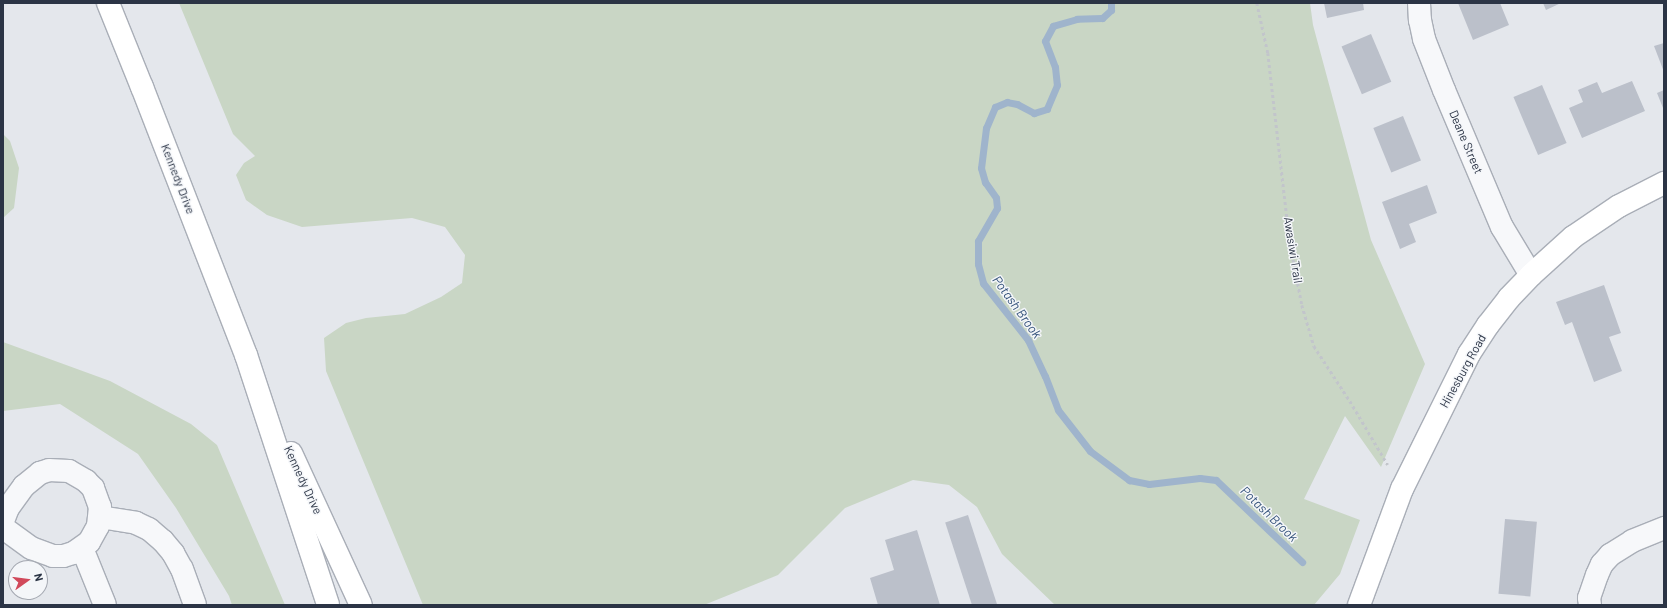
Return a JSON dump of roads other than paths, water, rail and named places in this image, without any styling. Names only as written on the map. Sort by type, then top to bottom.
[{"type":"main road","name":"Kennedy Drive","points":[[108,3],[246,355],[328,605]]},
{"type":"main road","name":"Hinesburg Road","points":[[1359,605],[1402,490],[1466,361],[1488,325],[1509,298],[1568,241],[1597,220],[1664,183]]},
{"type":"main road","name":"Kennedy Drive","points":[[246,355],[361,605]]},
{"type":"street","name":"Deane Street","points":[[1419,3],[1420,20],[1424,39],[1444,90],[1502,227],[1532,275]]},
{"type":"street","points":[[3,521],[17,494],[31,479],[40,473],[59,470],[69,471],[86,481],[97,497],[100,507],[100,517],[95,534],[82,548],[63,556],[53,556],[31,548],[3,528]]},
{"type":"street","points":[[100,517],[136,523],[149,529],[163,541],[173,553],[179,564],[195,605]]},
{"type":"street","points":[[1590,605],[1589,598],[1597,575],[1602,564],[1610,555],[1632,542],[1664,528]]},
{"type":"street","points":[[82,548],[105,605]]},
{"type":"waterway","name":"Potash Brook","points":[[1111,3],[1111,10],[1102,18],[1077,19],[1053,26],[1045,41],[1055,67],[1057,85],[1047,109],[1034,113],[1017,104],[1007,102],[995,107],[986,128],[981,168],[985,182],[996,198],[997,208],[978,241],[978,264],[983,283],[1028,340],[1045,376],[1058,410],[1090,451],[1129,480],[1149,484],[1200,478],[1216,480],[1302,562]]}]
